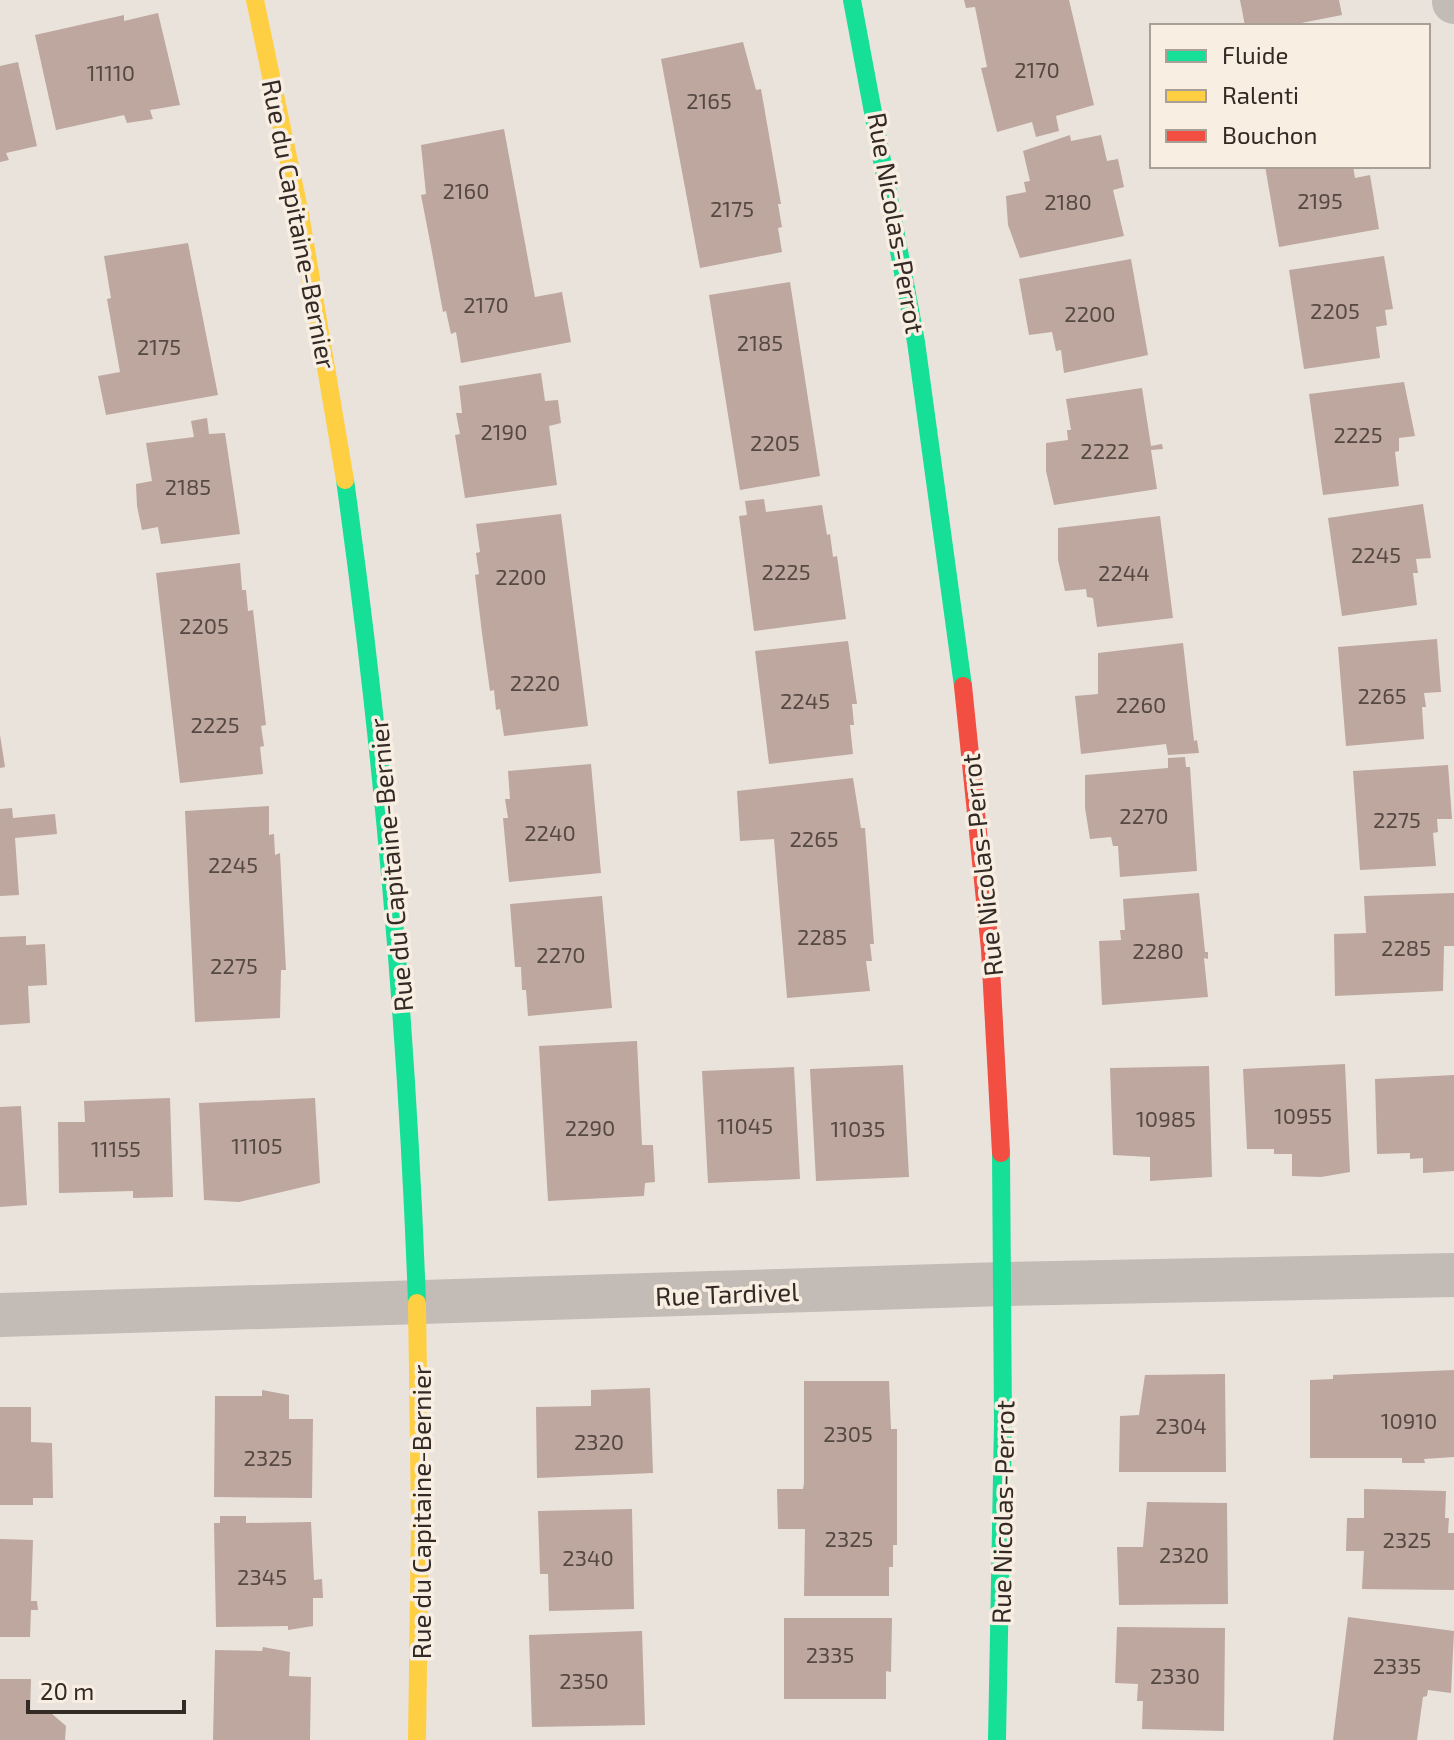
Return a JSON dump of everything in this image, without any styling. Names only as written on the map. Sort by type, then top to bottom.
[{"type":"street","name":"Rue du Capitaine-Bernier","points":[[255,0],[309,255],[348,485],[397,915],[415,1176],[419,1303],[421,1624],[417,1740]]},
{"type":"street","name":"Rue Nicolas-Perrot","points":[[852,0],[915,321],[949,564],[990,938],[1000,1105],[1005,1383],[997,1740]]},
{"type":"street","name":"Rue Tardivel","points":[[0,1315],[1003,1284],[1454,1275]]},
{"type":"building","points":[[964,0],[1069,0],[1094,105],[1056,116],[1059,131],[1036,137],[1032,122],[997,132],[981,68],[987,67],[975,7],[966,8]]},
{"type":"building","points":[[1240,0],[1339,0],[1342,15],[1296,24],[1245,24]]},
{"type":"building","points":[[158,13],[180,105],[150,110],[153,119],[127,123],[124,115],[56,130],[35,35],[124,15],[124,21]]},
{"type":"building","points":[[743,42],[756,90],[761,89],[781,204],[778,204],[782,227],[778,228],[782,252],[700,268],[661,59]]},
{"type":"building","points":[[18,62],[37,146],[6,153],[9,160],[0,162],[0,66]]},
{"type":"building","points":[[504,129],[535,297],[562,292],[571,342],[461,363],[456,332],[451,334],[446,311],[443,312],[421,195],[426,194],[421,145]]},
{"type":"building","points":[[1070,135],[1071,141],[1101,135],[1107,161],[1118,159],[1124,187],[1113,190],[1124,236],[1020,258],[1008,225],[1006,196],[1026,192],[1024,182],[1030,181],[1023,151]]},
{"type":"building","points":[[1265,168],[1353,168],[1355,178],[1370,175],[1379,229],[1279,247]]},
{"type":"building","points":[[188,243],[218,395],[106,415],[98,376],[120,372],[107,299],[111,298],[104,256]]},
{"type":"building","points":[[1384,256],[1393,309],[1385,310],[1387,325],[1376,327],[1380,358],[1304,369],[1289,270]]},
{"type":"building","points":[[1131,259],[1148,355],[1064,373],[1061,350],[1056,351],[1052,332],[1029,335],[1019,279]]},
{"type":"building","points":[[790,282],[820,476],[740,490],[709,295]]},
{"type":"building","points":[[541,373],[545,401],[558,400],[561,423],[549,426],[557,485],[465,498],[455,435],[460,434],[456,413],[462,413],[459,386]]},
{"type":"building","points":[[1404,382],[1415,436],[1399,438],[1399,451],[1395,452],[1399,486],[1323,495],[1309,394]]},
{"type":"building","points":[[1142,388],[1151,446],[1162,444],[1163,449],[1151,450],[1157,489],[1054,505],[1046,471],[1046,443],[1068,440],[1067,430],[1071,430],[1066,399]]},
{"type":"building","points":[[207,418],[209,434],[225,433],[240,534],[161,544],[158,527],[142,530],[137,506],[136,484],[152,481],[146,443],[194,437],[191,421]]},
{"type":"building","points":[[764,499],[766,512],[822,505],[833,557],[837,556],[846,619],[754,631],[739,516],[747,515],[745,501]]},
{"type":"building","points":[[1423,504],[1431,558],[1416,559],[1418,573],[1413,573],[1417,605],[1342,616],[1328,518]]},
{"type":"building","points":[[561,514],[588,726],[504,736],[500,709],[496,710],[494,690],[490,691],[482,633],[475,575],[479,574],[476,553],[480,552],[476,524]]},
{"type":"building","points":[[1160,516],[1173,618],[1097,627],[1093,598],[1087,597],[1086,589],[1065,591],[1058,560],[1058,528]]},
{"type":"building","points":[[240,563],[242,590],[246,590],[248,611],[253,610],[266,725],[261,726],[263,774],[180,783],[156,573]]},
{"type":"building","points":[[1437,639],[1441,692],[1424,693],[1424,739],[1346,746],[1338,647]]},
{"type":"building","points":[[848,641],[857,704],[852,704],[854,725],[850,725],[853,754],[769,764],[755,651]]},
{"type":"building","points":[[1183,643],[1194,741],[1197,740],[1199,753],[1168,755],[1166,744],[1081,754],[1075,696],[1098,694],[1098,653]]},
{"type":"building","points":[[0,735],[5,767],[0,768]]},
{"type":"building","points":[[1185,757],[1186,767],[1190,767],[1197,871],[1120,877],[1118,846],[1113,846],[1111,837],[1090,839],[1085,808],[1085,775],[1168,768],[1168,758]]},
{"type":"building","points":[[591,764],[601,873],[509,882],[503,818],[508,818],[505,799],[510,799],[508,771]]},
{"type":"building","points":[[1448,765],[1452,819],[1437,819],[1438,832],[1433,833],[1436,866],[1360,870],[1353,771]]},
{"type":"building","points":[[853,778],[861,828],[865,828],[874,944],[870,944],[872,961],[866,961],[870,991],[787,998],[774,839],[740,841],[737,791]]},
{"type":"building","points":[[269,806],[269,835],[274,834],[275,855],[280,853],[286,970],[281,970],[280,1018],[195,1022],[185,811]]},
{"type":"building","points":[[12,808],[13,818],[55,814],[57,834],[15,838],[19,895],[0,896],[0,809]]},
{"type":"building","points":[[1199,893],[1205,952],[1208,952],[1208,959],[1204,958],[1208,997],[1102,1005],[1099,941],[1121,940],[1120,930],[1125,930],[1123,899]]},
{"type":"building","points":[[1454,893],[1454,946],[1444,946],[1443,991],[1335,996],[1334,934],[1366,933],[1364,896]]},
{"type":"building","points":[[602,896],[612,1008],[528,1016],[521,967],[515,967],[510,904]]},
{"type":"building","points":[[26,936],[26,945],[45,944],[47,985],[28,986],[30,1023],[0,1025],[0,937]]},
{"type":"building","points":[[637,1041],[642,1145],[653,1145],[655,1182],[645,1183],[644,1196],[548,1201],[539,1046]]},
{"type":"building","points":[[1345,1064],[1350,1172],[1321,1177],[1292,1176],[1292,1154],[1274,1154],[1274,1149],[1247,1149],[1243,1069]]},
{"type":"building","points":[[903,1065],[909,1177],[816,1181],[810,1069]]},
{"type":"building","points":[[1209,1066],[1212,1177],[1150,1181],[1150,1157],[1113,1155],[1110,1068]]},
{"type":"building","points":[[794,1067],[800,1179],[708,1183],[702,1071]]},
{"type":"building","points":[[1454,1075],[1454,1171],[1423,1173],[1423,1158],[1410,1159],[1410,1153],[1377,1154],[1375,1079]]},
{"type":"building","points":[[170,1098],[173,1197],[133,1198],[133,1191],[59,1193],[58,1122],[85,1122],[84,1101]]},
{"type":"building","points":[[315,1098],[320,1183],[239,1202],[204,1200],[199,1103]]},
{"type":"building","points":[[21,1106],[27,1205],[0,1207],[0,1107]]},
{"type":"building","points":[[1454,1370],[1454,1457],[1424,1459],[1425,1463],[1402,1463],[1402,1458],[1310,1458],[1310,1380],[1333,1379],[1333,1375]]},
{"type":"building","points":[[1225,1374],[1226,1472],[1119,1472],[1120,1416],[1139,1415],[1145,1375]]},
{"type":"building","points":[[804,1381],[889,1381],[891,1429],[897,1429],[897,1545],[893,1545],[893,1567],[889,1567],[889,1596],[804,1596],[805,1529],[778,1529],[777,1489],[803,1489]]},
{"type":"building","points":[[650,1388],[653,1473],[537,1478],[536,1407],[591,1406],[591,1390]]},
{"type":"building","points":[[262,1390],[289,1395],[289,1419],[313,1419],[312,1498],[214,1497],[215,1396],[262,1396]]},
{"type":"building","points":[[0,1407],[31,1407],[31,1442],[52,1443],[53,1498],[33,1498],[33,1505],[0,1505]]},
{"type":"building","points":[[1364,1489],[1446,1491],[1445,1518],[1449,1518],[1448,1533],[1454,1533],[1454,1590],[1362,1589],[1364,1551],[1346,1551],[1347,1518],[1364,1518]]},
{"type":"building","points":[[1147,1502],[1227,1503],[1228,1604],[1119,1605],[1117,1547],[1143,1547]]},
{"type":"building","points":[[632,1509],[634,1609],[549,1611],[548,1574],[540,1574],[538,1511]]},
{"type":"building","points":[[220,1516],[246,1516],[246,1523],[311,1522],[314,1580],[322,1579],[323,1598],[313,1598],[313,1626],[288,1630],[288,1626],[216,1627],[214,1523],[220,1523]]},
{"type":"building","points":[[0,1539],[33,1540],[31,1601],[37,1601],[38,1610],[31,1610],[30,1637],[0,1637]]},
{"type":"building","points":[[1348,1617],[1454,1631],[1451,1693],[1428,1690],[1427,1696],[1423,1697],[1417,1740],[1333,1740]]},
{"type":"building","points":[[784,1618],[892,1618],[891,1672],[886,1671],[886,1699],[784,1699]]},
{"type":"building","points":[[1117,1627],[1225,1628],[1224,1731],[1142,1729],[1143,1701],[1137,1701],[1138,1684],[1115,1683]]},
{"type":"building","points":[[642,1631],[645,1725],[532,1727],[529,1635]]},
{"type":"building","points":[[263,1647],[290,1652],[289,1676],[311,1677],[310,1740],[213,1740],[215,1650],[262,1651]]},
{"type":"building","points":[[0,1679],[31,1679],[30,1712],[51,1713],[66,1726],[65,1740],[0,1740]]},
{"type":"traffic: fast","points":[[852,0],[916,342],[963,686]]},
{"type":"traffic: fast","points":[[345,480],[371,685],[392,890],[407,1096],[417,1303]]},
{"type":"traffic: fast","points":[[997,1740],[1003,1424],[1001,1153]]},
{"type":"traffic: slow","points":[[255,0],[300,214],[345,480]]},
{"type":"traffic: slow","points":[[417,1303],[420,1521],[417,1740]]},
{"type":"traffic: jam","points":[[963,686],[990,949],[1001,1153]]}]
